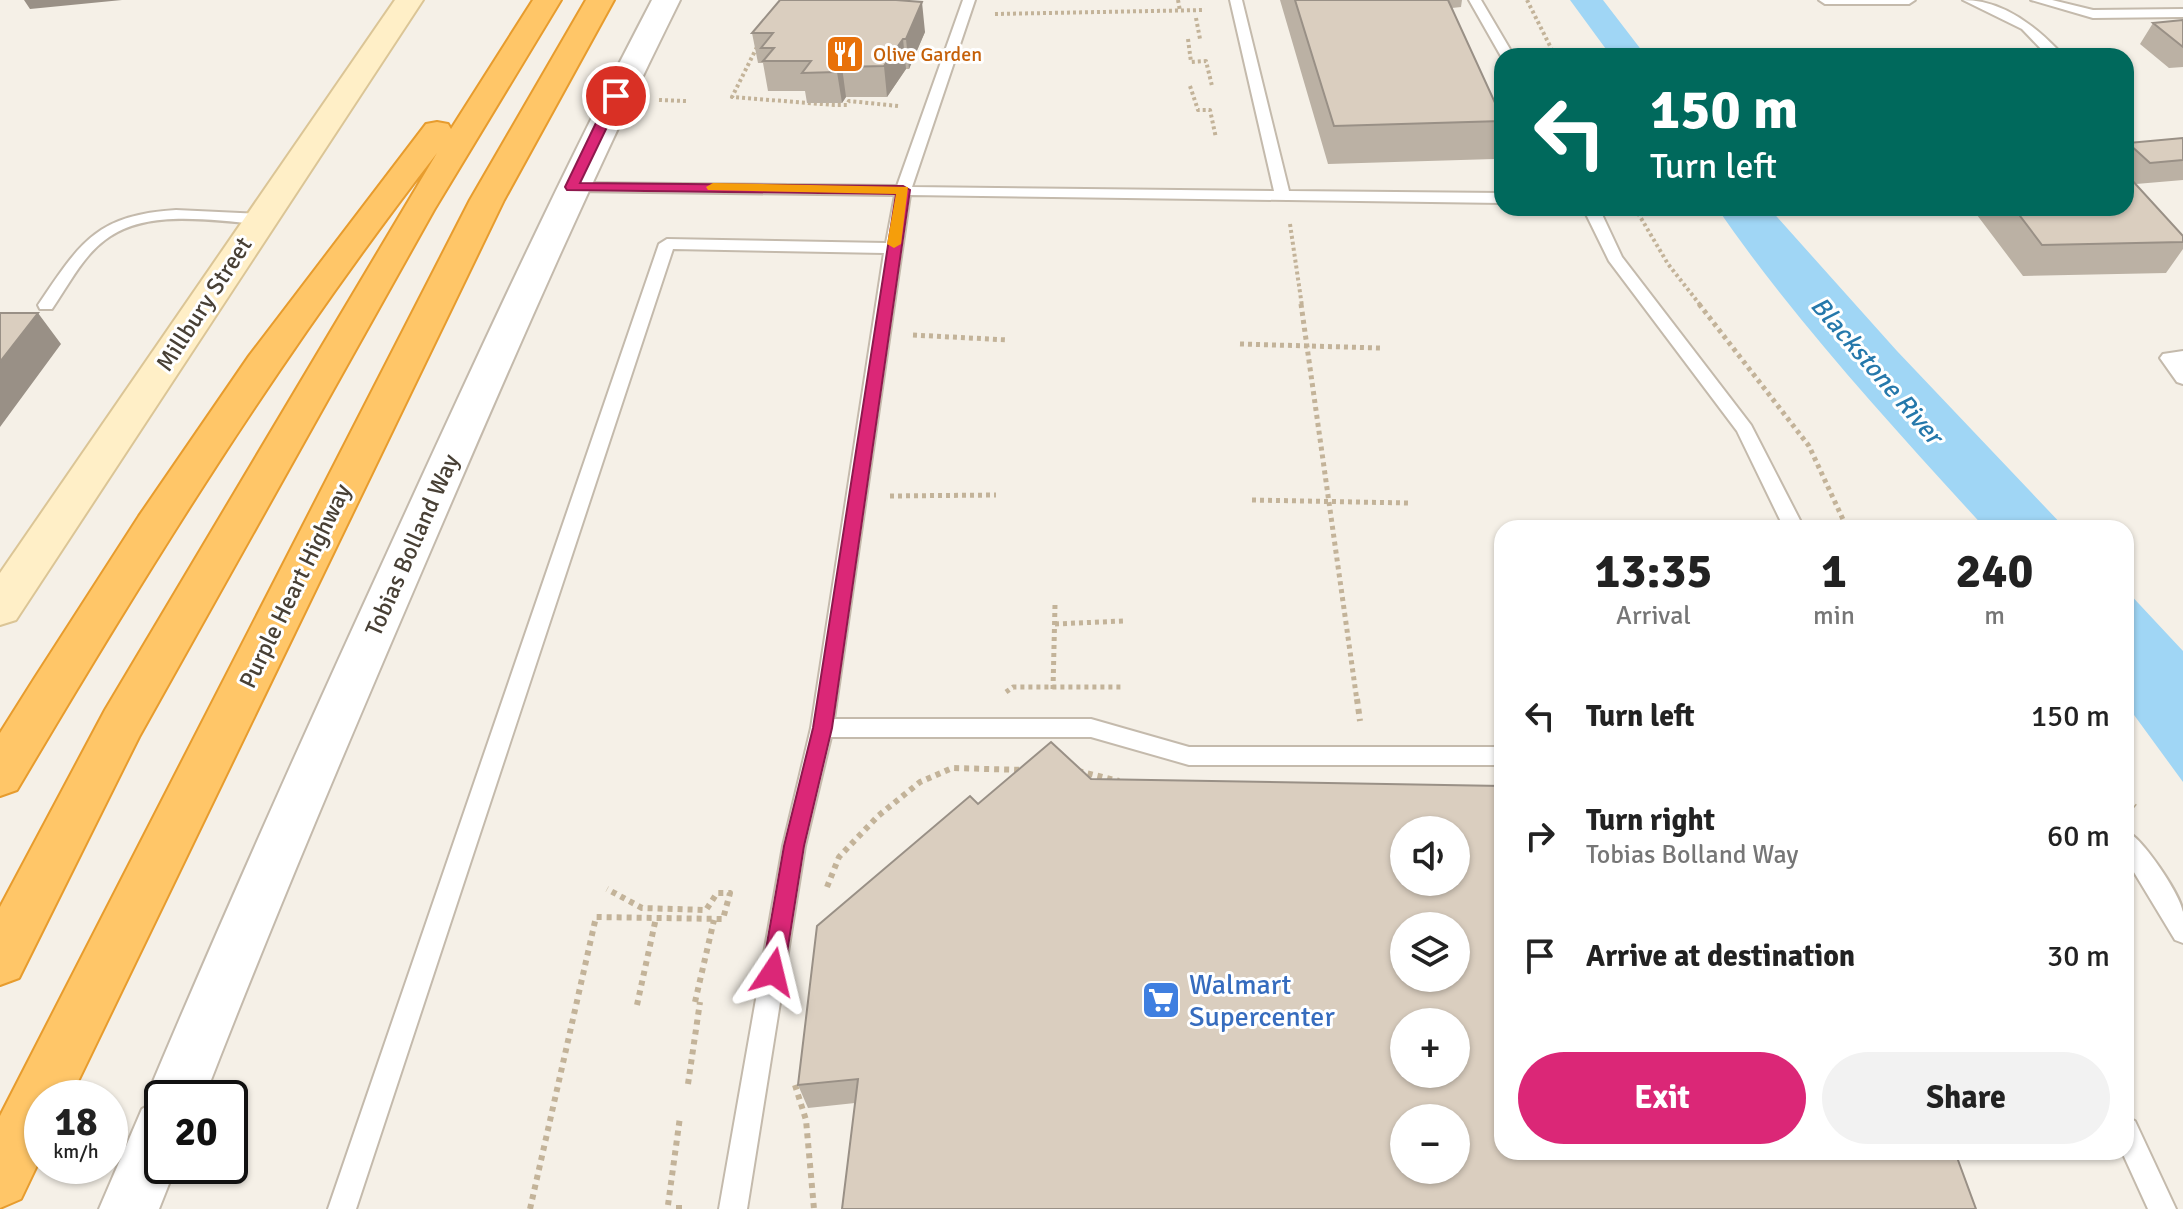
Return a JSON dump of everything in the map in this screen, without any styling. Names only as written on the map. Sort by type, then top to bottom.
[{"type":"highway","points":[[0,775],[162,517],[289,329],[410,165],[547,0]]},
{"type":"highway","points":[[0,960],[122,724],[417,210],[547,0]]},
{"type":"highway","name":"Purple Heart Highway","points":[[0,1178],[487,200],[600,0]]},
{"type":"main road","name":"Millbury Street","points":[[0,608],[409,0]]},
{"type":"street","name":"Tobias Bolland Way","points":[[182,1080],[265,879],[572,187],[666,0]]},
{"type":"street","points":[[129,1209],[144,1173]]},
{"type":"lane","points":[[733,1209],[794,846],[822,728],[903,190],[969,0]]},
{"type":"lane","points":[[1236,0],[1283,196]]},
{"type":"lane","points":[[1475,0],[1502,48]]},
{"type":"lane","points":[[1825,0],[1909,0]]},
{"type":"lane","points":[[1969,0],[2027,26],[2048,48]]},
{"type":"lane","points":[[2037,0],[2093,14],[2183,13]]},
{"type":"lane","points":[[572,187],[1494,198]]},
{"type":"lane","points":[[46,305],[97,238],[115,227],[144,216],[261,219]]},
{"type":"lane","points":[[1595,216],[1615,258],[1745,429],[1790,520]]},
{"type":"lane","points":[[342,1209],[667,244],[893,248]]},
{"type":"lane","points":[[2183,357],[2169,358],[2183,378]]},
{"type":"lane","points":[[822,728],[1091,728],[1189,756],[1494,756]]},
{"type":"lane","points":[[2134,852],[2183,932]]},
{"type":"lane","points":[[2134,1148],[2162,1209]]},
{"type":"path","points":[[1178,0],[1180,11]]},
{"type":"path","points":[[1527,0],[1551,48]]},
{"type":"path","points":[[988,14],[1210,10]]},
{"type":"path","points":[[1196,18],[1200,39]]},
{"type":"path","points":[[763,35],[732,97],[834,105],[847,105],[849,101],[904,107]]},
{"type":"path","points":[[1188,39],[1191,62],[1206,61],[1212,86]]},
{"type":"path","points":[[1190,86],[1198,110],[1210,110],[1216,138]]},
{"type":"path","points":[[647,100],[686,101]]},
{"type":"path","points":[[1288,212],[1360,723]]},
{"type":"path","points":[[1640,216],[1668,264],[1809,446],[1843,520]]},
{"type":"path","points":[[928,335],[1008,340]]},
{"type":"path","points":[[1240,344],[1380,348]]},
{"type":"path","points":[[904,496],[996,495]]},
{"type":"path","points":[[1252,500],[1408,503]]},
{"type":"path","points":[[1053,691],[1055,605]]},
{"type":"path","points":[[1055,624],[1123,621]]},
{"type":"path","points":[[1006,693],[1013,687],[1053,691],[1123,687]]},
{"type":"path","points":[[823,898],[839,857],[878,816],[920,782],[952,768],[1038,769]]},
{"type":"path","points":[[1066,768],[1126,782]]},
{"type":"path","points":[[530,1209],[596,917],[723,919],[730,893],[717,893],[706,910],[642,908],[607,889]]},
{"type":"path","points":[[637,1005],[656,918]]},
{"type":"path","points":[[688,1084],[698,1002],[714,920]]},
{"type":"path","points":[[792,1076],[806,1120],[814,1209]]},
{"type":"path","points":[[668,1205],[680,1117]]},
{"type":"water","points":[[1570,0],[1603,0],[1640,48],[1605,48]]},
{"type":"water","name":"Blackstone River","points":[[1723,216],[1776,216],[1897,351],[2057,520],[1978,520],[1811,332]]},
{"type":"water","points":[[2134,599],[2183,651],[2183,782],[2134,715]]},
{"type":"building","points":[[780,0],[922,2],[906,39],[884,66],[842,67],[837,72],[802,73],[811,61],[763,61],[774,48],[761,48],[773,33],[752,33]]},
{"type":"building","points":[[1295,0],[1448,0],[1494,101],[1494,121],[1334,126]]},
{"type":"building","points":[[2183,20],[2183,47],[2153,23]]},
{"type":"building","points":[[2183,138],[2183,160],[2150,163],[2134,148],[2134,142]]},
{"type":"building","points":[[2134,182],[2183,236],[2183,242],[2042,245],[2020,216],[2134,216]]},
{"type":"building","points":[[0,313],[38,313],[0,362]]},
{"type":"building","name":"Walmart Supercenter","points":[[1051,742],[1091,779],[1494,786],[1494,1160],[1958,1160],[1976,1209],[842,1209],[858,1079],[798,1085],[817,926],[970,796],[978,804]]},
{"type":"slow traffic","points":[[713,187],[903,190],[894,244]]},
{"type":"place","name":"Olive Garden","points":[[845,54]]},
{"type":"place","name":"Walmart Supercenter","points":[[1161,1000]]},
{"type":"route","points":[[616,96],[572,187],[903,190],[822,728],[794,846],[773,972]]}]
